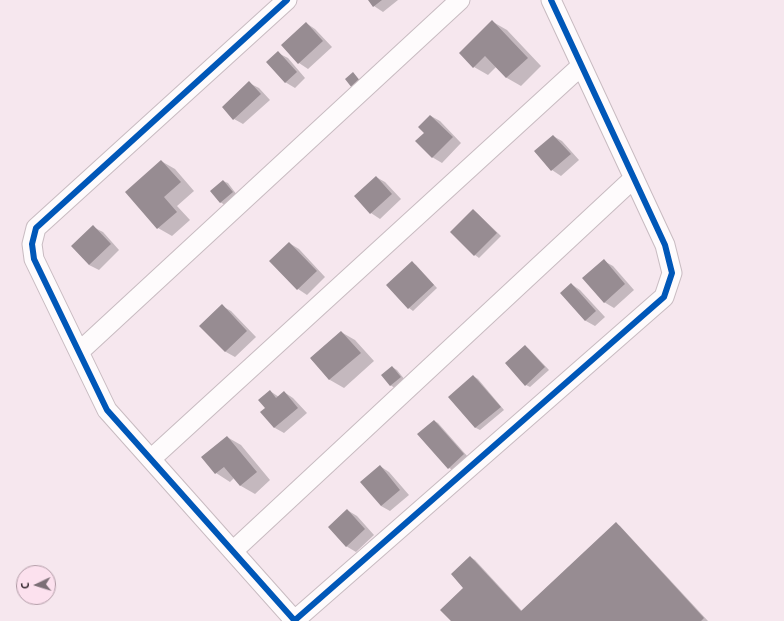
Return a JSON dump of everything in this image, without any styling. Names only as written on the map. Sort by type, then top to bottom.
[{"type":"street","points":[[287,0],[36,228],[32,244],[34,259],[107,410],[295,621],[664,297],[672,273],[665,244],[551,0]]},
{"type":"street","points":[[79,352],[460,0]]},
{"type":"street","points":[[151,459],[581,66]]},
{"type":"street","points":[[233,551],[634,178]]},
{"type":"building","points":[[368,0],[382,0],[373,7]]},
{"type":"building","points":[[492,20],[528,58],[506,78],[485,56],[473,68],[459,53]]},
{"type":"building","points":[[306,22],[323,41],[298,64],[281,45]]},
{"type":"building","points":[[278,51],[297,72],[285,83],[266,62]]},
{"type":"building","points":[[353,72],[361,82],[352,88],[345,79]]},
{"type":"building","points":[[249,81],[261,94],[233,120],[222,107]]},
{"type":"building","points":[[430,115],[453,137],[432,158],[415,141],[424,133],[418,127]]},
{"type":"building","points":[[553,135],[571,154],[551,171],[534,151]]},
{"type":"building","points":[[161,160],[181,182],[164,197],[177,212],[157,229],[125,192]]},
{"type":"building","points":[[376,176],[392,194],[370,214],[354,196]]},
{"type":"building","points":[[223,180],[233,192],[220,203],[210,191]]},
{"type":"building","points":[[473,209],[497,233],[474,256],[450,232]]},
{"type":"building","points":[[93,225],[111,244],[89,265],[71,246]]},
{"type":"building","points":[[289,242],[317,271],[297,290],[269,261]]},
{"type":"building","points":[[604,259],[625,284],[604,303],[582,278]]},
{"type":"building","points":[[412,261],[434,285],[408,309],[386,285]]},
{"type":"building","points":[[571,283],[596,311],[585,321],[560,293]]},
{"type":"building","points":[[222,304],[247,331],[225,352],[199,326]]},
{"type":"building","points":[[341,331],[361,353],[329,380],[310,358]]},
{"type":"building","points":[[525,345],[545,367],[525,386],[505,363]]},
{"type":"building","points":[[392,366],[401,377],[390,386],[381,375]]},
{"type":"building","points":[[473,375],[501,407],[475,428],[448,397]]},
{"type":"building","points":[[270,390],[276,398],[284,391],[298,408],[274,428],[260,412],[265,408],[258,400]]},
{"type":"building","points":[[434,420],[464,454],[448,469],[417,434]]},
{"type":"building","points":[[227,436],[257,472],[240,486],[224,467],[215,474],[201,457]]},
{"type":"building","points":[[380,465],[400,490],[381,506],[360,482]]},
{"type":"building","points":[[347,509],[365,529],[346,547],[328,527]]},
{"type":"building","points":[[616,522],[704,618],[701,621],[451,621],[440,610],[463,588],[451,574],[470,556],[521,611]]},
{"type":"cycle path","points":[[287,0],[36,228],[32,244],[34,259],[107,410],[295,621]]},
{"type":"cycle path","points":[[294,621],[664,297],[672,273],[665,245],[551,0]]}]
